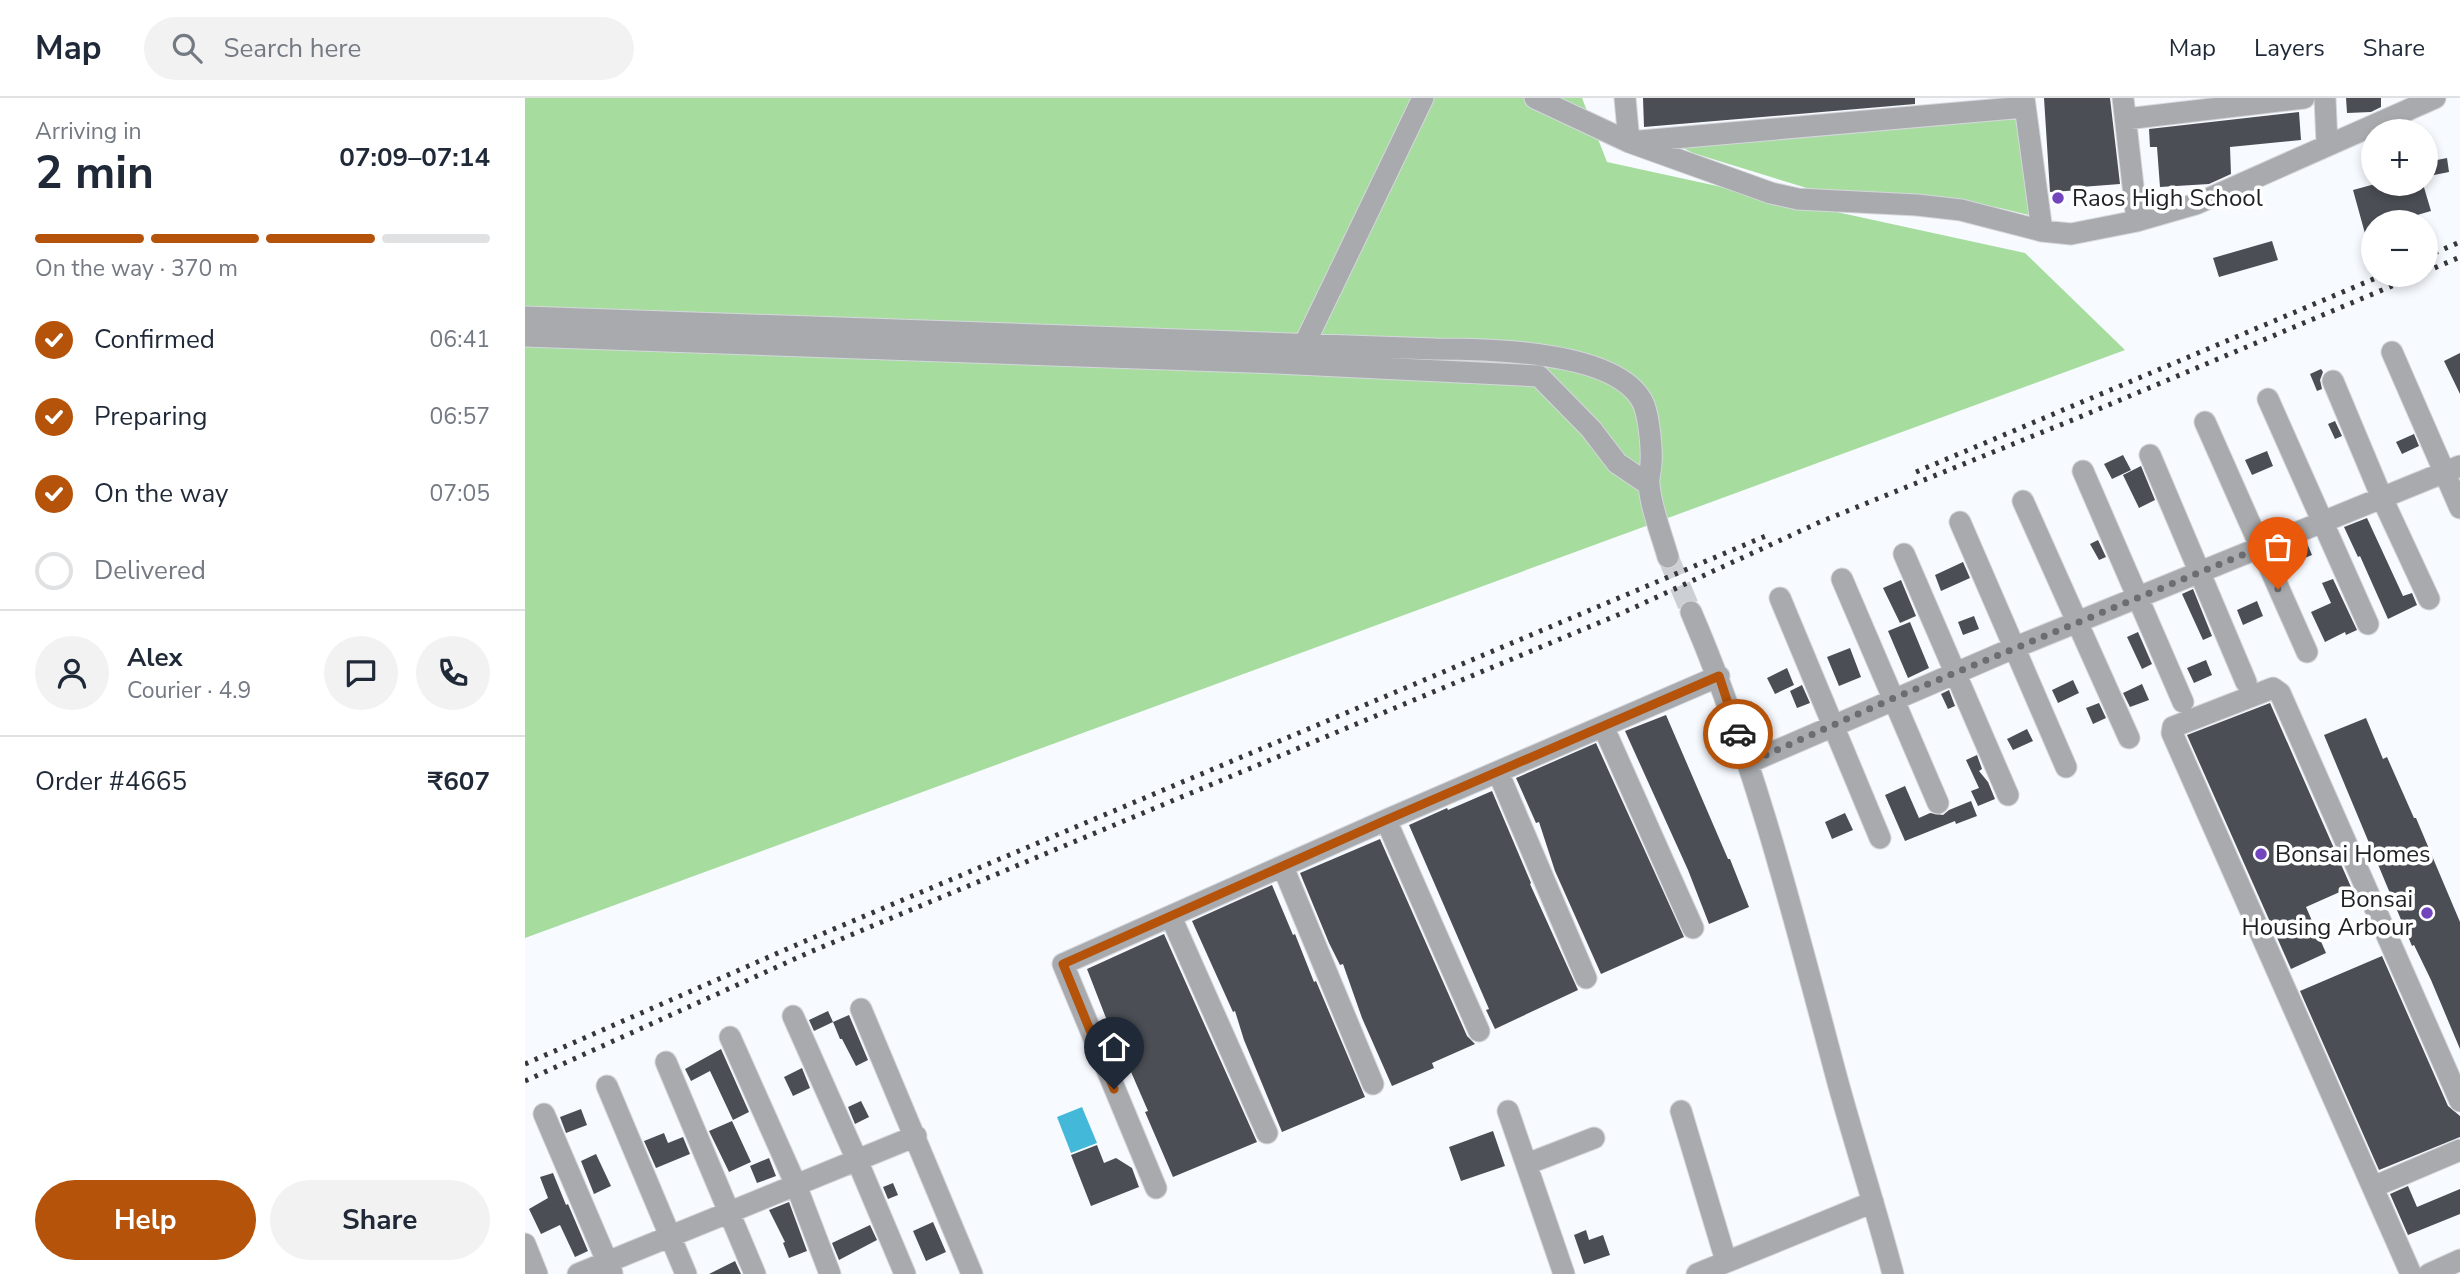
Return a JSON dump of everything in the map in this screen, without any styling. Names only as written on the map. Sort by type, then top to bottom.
[{"type":"street","points":[[1303,354],[1423,98]]},
{"type":"street","points":[[1535,98],[1629,142],[1772,193],[1798,199],[1961,210],[2042,232],[2071,234],[2137,221],[2196,204],[2435,98]]},
{"type":"street","points":[[1625,98],[1629,142]]},
{"type":"street","points":[[2137,221],[2125,108],[2304,98]]},
{"type":"street","points":[[2325,98],[2327,144]]},
{"type":"street","points":[[1629,142],[1928,106],[2024,103],[2042,232]]},
{"type":"street","points":[[525,317],[1303,354],[1539,376],[1591,429],[1617,463],[1648,484]]},
{"type":"street","points":[[525,336],[1303,354],[1503,349],[1556,358],[1617,375],[1634,390],[1644,404],[1651,460],[1648,484],[1668,557]]},
{"type":"street","points":[[2392,352],[2452,469],[2460,508]]},
{"type":"street","points":[[1539,376],[1556,358]]},
{"type":"street","points":[[2333,381],[2382,498],[2429,599]]},
{"type":"street","points":[[2268,399],[2368,624]]},
{"type":"street","points":[[2205,422],[2307,652]]},
{"type":"street","points":[[2150,455],[2246,682]]},
{"type":"street","points":[[1748,763],[1956,672],[2452,469]]},
{"type":"street","points":[[2083,471],[2183,702]]},
{"type":"street","points":[[2023,502],[2129,738]]},
{"type":"street","points":[[1960,522],[2066,767]]},
{"type":"street","points":[[1904,554],[2008,795]]},
{"type":"street","points":[[1842,579],[1938,803]]},
{"type":"street","points":[[1780,598],[1880,838]]},
{"type":"street","points":[[1691,612],[1719,676],[1781,865],[1838,1082],[1893,1274]]},
{"type":"street","points":[[1156,1188],[1063,964],[1719,676]]},
{"type":"street","points":[[2411,1274],[2172,733],[2173,727],[2273,688],[2278,690],[2460,1101]]},
{"type":"street","points":[[1603,726],[1693,928]]},
{"type":"street","points":[[1498,772],[1586,978]]},
{"type":"street","points":[[1386,820],[1479,1031]]},
{"type":"street","points":[[1283,867],[1373,1084]]},
{"type":"street","points":[[1171,916],[1267,1133]]},
{"type":"street","points":[[861,1009],[972,1274]]},
{"type":"street","points":[[793,1016],[905,1274]]},
{"type":"street","points":[[730,1037],[796,1185],[830,1274]]},
{"type":"street","points":[[666,1062],[755,1274]]},
{"type":"street","points":[[607,1086],[686,1274]]},
{"type":"street","points":[[1508,1111],[1564,1274]]},
{"type":"street","points":[[1681,1111],[1726,1261]]},
{"type":"street","points":[[544,1114],[610,1268]]},
{"type":"street","points":[[578,1274],[610,1268],[671,1237],[916,1136]]},
{"type":"street","points":[[1527,1164],[1594,1138]]},
{"type":"street","points":[[2373,1187],[2460,1150]]},
{"type":"street","points":[[1696,1274],[1873,1202]]},
{"type":"street","points":[[525,1244],[537,1274]]},
{"type":"street","points":[[2429,1274],[2460,1260]]},
{"type":"green space","points":[[525,98],[1582,98],[1607,162],[2025,253],[2125,350],[525,938]]},
{"type":"green space","points":[[2021,118],[2033,216],[2000,208],[1911,196],[1810,189],[1693,153],[1671,142]]},
{"type":"water","points":[[1082,1107],[1097,1143],[1071,1153],[1057,1117]]},
{"type":"building","points":[[1643,98],[1915,98],[1915,104],[1644,127]]},
{"type":"building","points":[[2044,98],[2110,98],[2120,184],[2050,192]]},
{"type":"building","points":[[2346,98],[2381,98],[2381,107],[2371,112],[2347,113]]},
{"type":"building","points":[[2299,112],[2301,140],[2230,147],[2231,174],[2209,184],[2160,187],[2157,147],[2150,147],[2149,129]]},
{"type":"building","points":[[2447,158],[2449,172],[2438,174],[2438,160]]},
{"type":"building","points":[[2361,188],[2361,196],[2427,196],[2431,210],[2361,210],[2361,219],[2353,190]]},
{"type":"building","points":[[2272,241],[2278,260],[2219,277],[2213,258]]},
{"type":"building","points":[[2460,353],[2460,394],[2444,361]]},
{"type":"building","points":[[2321,369],[2322,389],[2317,391],[2310,374]]},
{"type":"building","points":[[2335,421],[2342,436],[2335,439],[2328,424]]},
{"type":"building","points":[[2414,434],[2419,446],[2402,454],[2396,442]]},
{"type":"building","points":[[2267,451],[2273,466],[2252,475],[2245,460]]},
{"type":"building","points":[[2123,455],[2131,470],[2112,479],[2104,464]]},
{"type":"building","points":[[2141,466],[2155,500],[2139,508],[2123,475]]},
{"type":"building","points":[[2367,518],[2403,596],[2412,593],[2417,605],[2388,619],[2344,527]]},
{"type":"building","points":[[2098,540],[2106,557],[2099,560],[2090,544]]},
{"type":"building","points":[[2307,543],[2312,555],[2290,564],[2284,552]]},
{"type":"building","points":[[1963,562],[1970,578],[1941,591],[1935,575]]},
{"type":"building","points":[[2333,579],[2357,630],[2346,635],[2345,632],[2325,642],[2311,612],[2331,603],[2322,583]]},
{"type":"building","points":[[1901,580],[1916,616],[1900,623],[1883,588]]},
{"type":"building","points":[[2193,589],[2212,636],[2203,640],[2182,594]]},
{"type":"building","points":[[2257,601],[2263,616],[2243,625],[2237,610]]},
{"type":"building","points":[[1974,616],[1979,629],[1963,635],[1958,622]]},
{"type":"building","points":[[1910,622],[1929,668],[1908,678],[1888,631]]},
{"type":"building","points":[[2138,632],[2152,664],[2142,669],[2127,637]]},
{"type":"building","points":[[1850,648],[1861,677],[1839,686],[1827,657]]},
{"type":"building","points":[[2206,660],[2212,675],[2194,683],[2187,668]]},
{"type":"building","points":[[1787,668],[1794,685],[1775,694],[1767,678]]},
{"type":"building","points":[[2073,680],[2079,693],[2058,703],[2052,690]]},
{"type":"building","points":[[2142,684],[2149,700],[2130,707],[2123,693]]},
{"type":"building","points":[[1802,685],[1810,703],[1797,708],[1790,691]]},
{"type":"building","points":[[1949,690],[1955,706],[1948,709],[1941,694]]},
{"type":"building","points":[[2099,703],[2106,718],[2093,724],[2086,708]]},
{"type":"building","points":[[2270,703],[2351,887],[2306,907],[2326,953],[2291,969],[2187,735]]},
{"type":"building","points":[[1666,715],[1749,907],[1709,924],[1688,870],[1625,731]]},
{"type":"building","points":[[2366,718],[2383,759],[2387,757],[2416,818],[2460,922],[2460,1049],[2431,980],[2414,945],[2412,946],[2324,735]]},
{"type":"building","points":[[2027,729],[2033,741],[2013,750],[2007,739]]},
{"type":"building","points":[[1596,743],[1684,937],[1601,974],[1555,871],[1539,822],[1536,823],[1516,778]]},
{"type":"building","points":[[1977,755],[1982,769],[1979,771],[1988,782],[1995,799],[1978,806],[1971,791],[1979,788],[1966,760]]},
{"type":"building","points":[[1905,786],[1919,818],[1930,813],[1943,815],[1971,801],[1977,816],[1956,824],[1955,821],[1905,841],[1885,795]]},
{"type":"building","points":[[1492,791],[1578,990],[1495,1029],[1486,1010],[1489,1009],[1409,825]]},
{"type":"building","points":[[1845,813],[1853,830],[1832,839],[1825,822]]},
{"type":"building","points":[[1380,839],[1467,1036],[1475,1044],[1432,1063],[1434,1068],[1392,1086],[1362,1018],[1343,964],[1340,965],[1329,943],[1300,873]]},
{"type":"building","points":[[1272,885],[1365,1097],[1282,1132],[1244,1040],[1235,1011],[1233,1012],[1192,921]]},
{"type":"building","points":[[1164,934],[1257,1142],[1173,1177],[1145,1112],[1148,1111],[1115,1035],[1113,1036],[1087,969]]},
{"type":"building","points":[[2382,956],[2448,1106],[2460,1116],[2460,1137],[2379,1170],[2300,991]]},
{"type":"building","points":[[828,1011],[833,1022],[814,1031],[809,1020]]},
{"type":"building","points":[[849,1015],[868,1060],[856,1066],[833,1022]]},
{"type":"building","points":[[721,1049],[749,1112],[733,1120],[710,1071],[691,1081],[685,1069]]},
{"type":"building","points":[[802,1068],[810,1088],[793,1096],[784,1077]]},
{"type":"building","points":[[861,1101],[869,1117],[855,1124],[848,1107]]},
{"type":"building","points":[[581,1109],[587,1125],[566,1133],[560,1117]]},
{"type":"building","points":[[732,1121],[751,1162],[729,1172],[709,1131]]},
{"type":"building","points":[[1493,1131],[1505,1166],[1461,1181],[1449,1147]]},
{"type":"building","points":[[664,1133],[668,1143],[683,1137],[690,1154],[656,1168],[644,1141]]},
{"type":"building","points":[[1097,1145],[1104,1163],[1116,1158],[1132,1168],[1139,1187],[1091,1206],[1071,1155]]},
{"type":"building","points":[[596,1154],[611,1186],[594,1194],[581,1161]]},
{"type":"building","points":[[769,1158],[776,1176],[757,1183],[750,1166]]},
{"type":"building","points":[[553,1173],[588,1251],[575,1257],[560,1225],[541,1234],[529,1209],[548,1198],[540,1177]]},
{"type":"building","points":[[893,1183],[898,1195],[888,1199],[883,1187]]},
{"type":"building","points":[[2408,1186],[2417,1207],[2460,1189],[2460,1214],[2408,1235],[2390,1194]]},
{"type":"building","points":[[789,1202],[807,1251],[789,1258],[783,1243],[785,1242],[769,1210]]},
{"type":"building","points":[[933,1222],[946,1252],[926,1261],[913,1231]]},
{"type":"building","points":[[870,1225],[877,1240],[839,1260],[832,1243]]},
{"type":"building","points":[[1586,1230],[1589,1240],[1603,1235],[1610,1255],[1584,1264],[1574,1235]]},
{"type":"building","points":[[735,1261],[741,1274],[709,1274]]},
{"type":"tunnel","points":[[1668,557],[1691,612]]},
{"type":"railway","points":[[2438,251],[2460,242]]},
{"type":"railway","points":[[2438,266],[2460,257]]},
{"type":"railway","points":[[1916,472],[2361,284]]},
{"type":"railway","points":[[525,1081],[810,952],[1620,614],[1820,522],[2389,287]]},
{"type":"railway","points":[[525,1064],[803,942],[1768,535]]},
{"type":"way so far","points":[[1738,734],[1748,763],[1894,698],[2259,548],[2278,589]]},
{"type":"place","name":"Raos High School","points":[[2058,198]]},
{"type":"place","name":"Bonsai Homes","points":[[2261,854]]},
{"type":"place","name":"Bonsai Housing Arbour","points":[[2427,913]]},
{"type":"route","points":[[1114,1089],[1063,964],[1719,676],[1738,734]]}]
